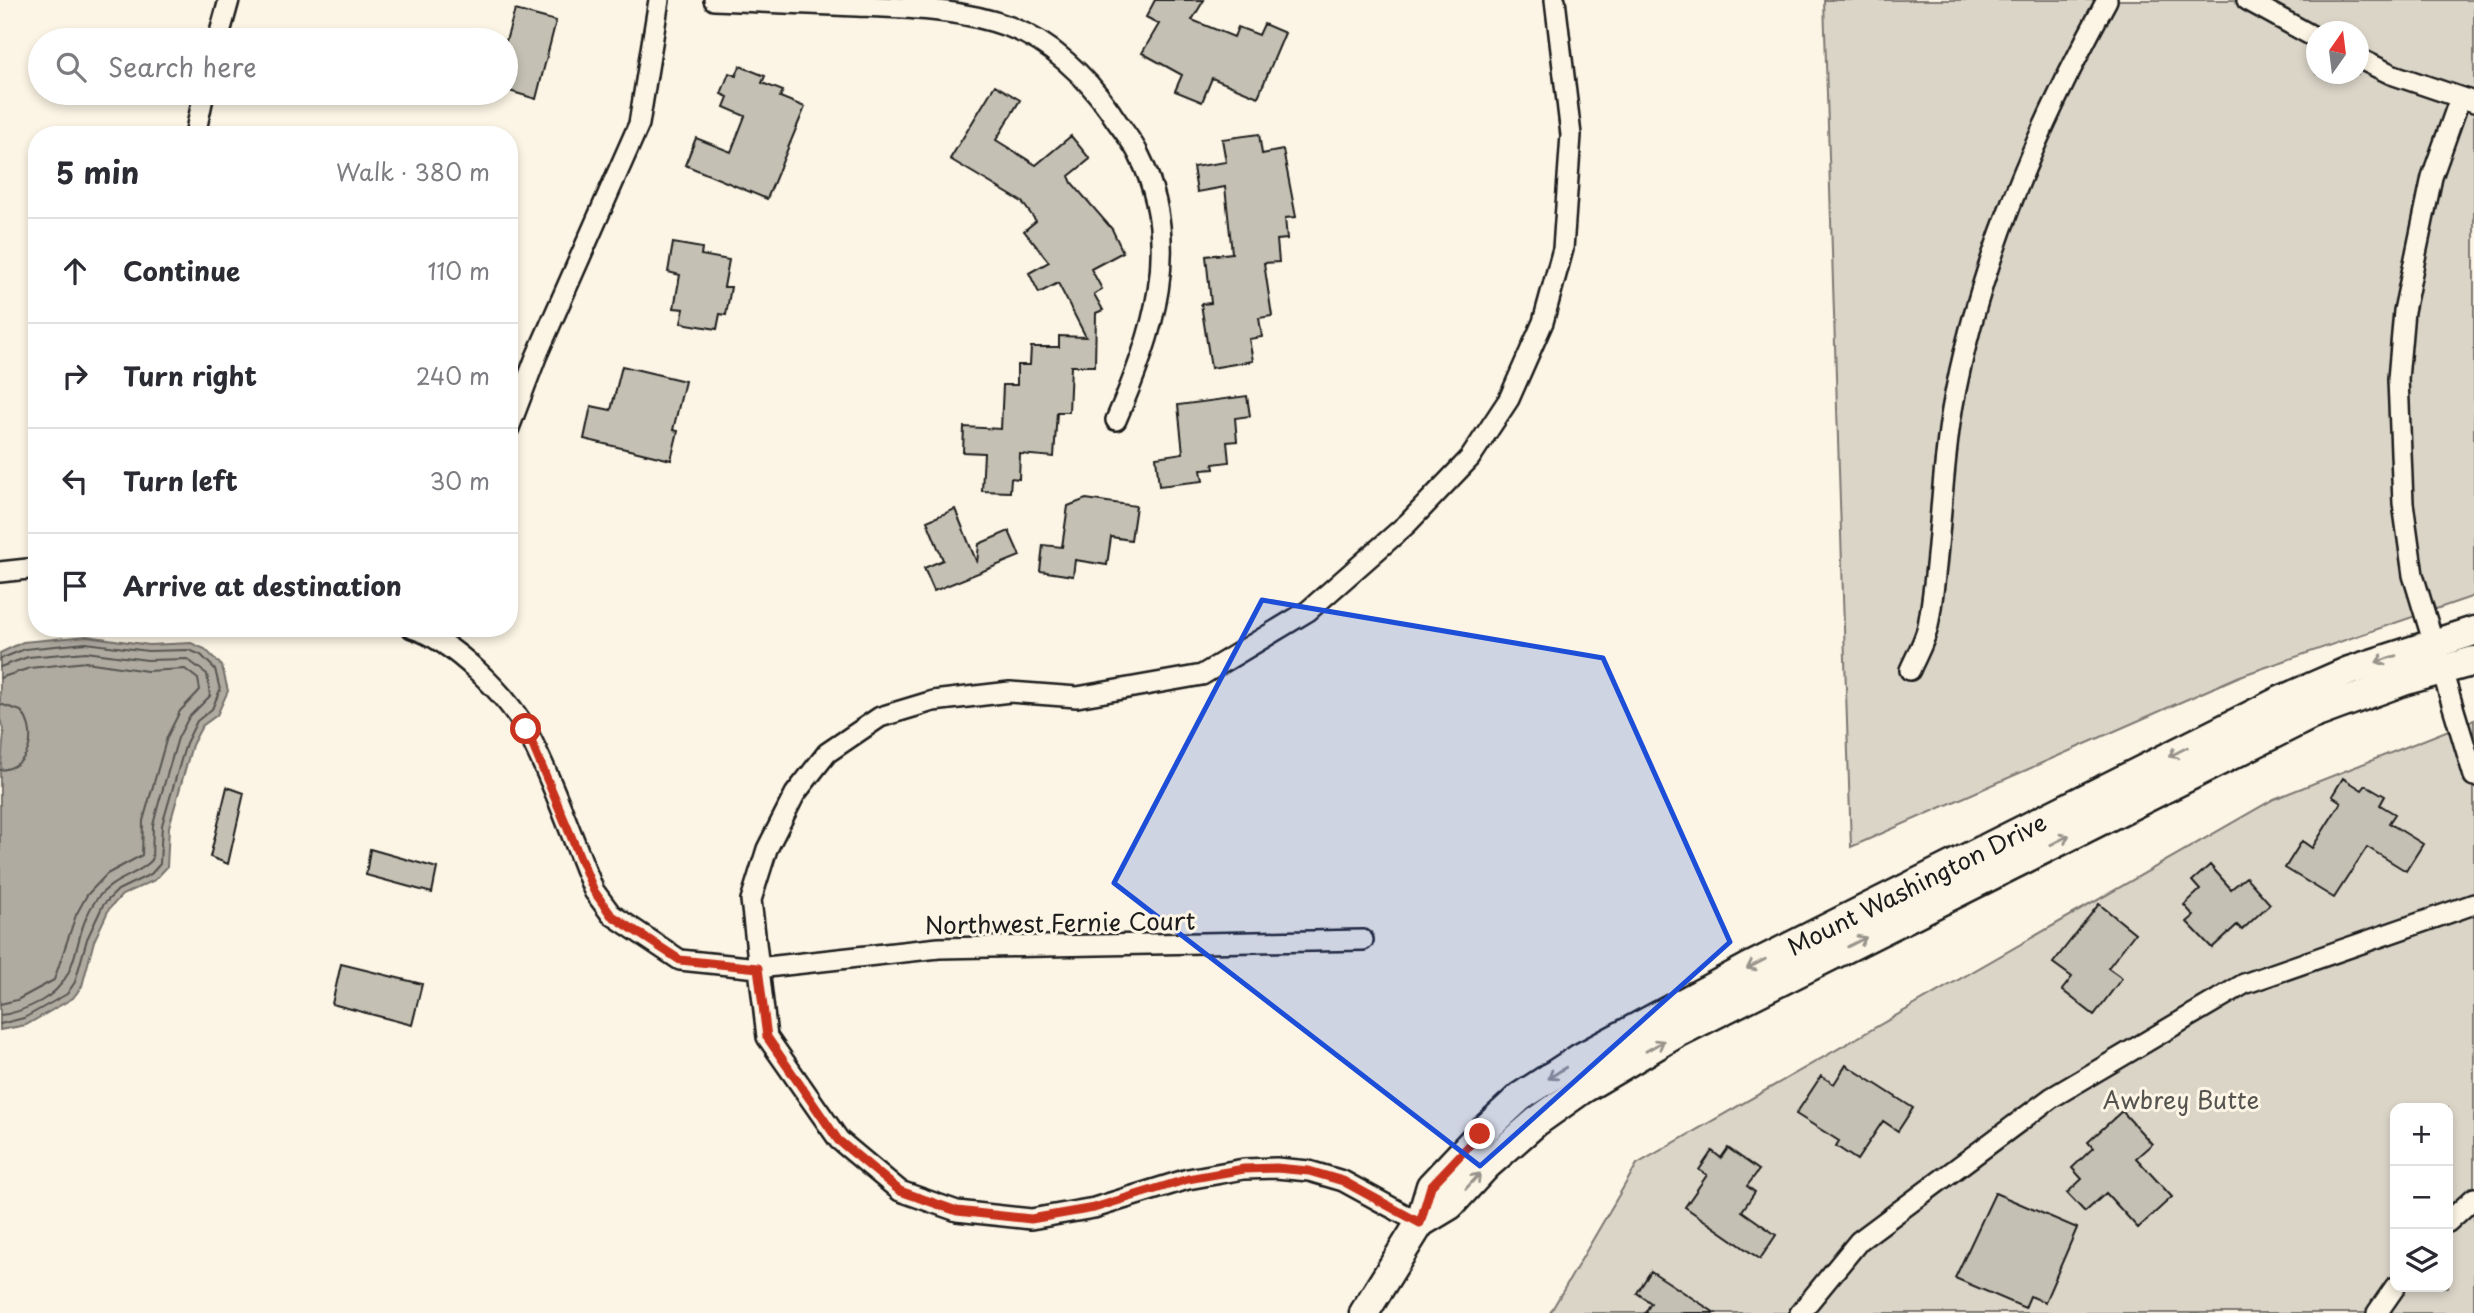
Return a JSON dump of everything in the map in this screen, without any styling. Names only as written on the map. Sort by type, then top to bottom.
[{"type":"main road","name":"Mount Washington Drive","points":[[1364,1313],[1420,1223],[1431,1186],[1480,1134],[1520,1097],[1580,1058],[1748,968],[2280,701],[2349,671],[2474,631]]},
{"type":"main road","name":"Mount Washington Drive","points":[[1420,1223],[1450,1205],[1487,1165],[1536,1122],[1581,1090],[1677,1033],[2311,715],[2406,680],[2474,661]]},
{"type":"street","points":[[221,28],[229,0]]},
{"type":"street","points":[[518,404],[536,357],[639,124],[659,0]]},
{"type":"street","points":[[714,0],[905,8],[973,16],[1012,27],[1051,49],[1095,89],[1139,155],[1156,196],[1163,234],[1164,262],[1150,336],[1116,420]]},
{"type":"street","points":[[1420,1223],[1343,1181],[1309,1171],[1276,1168],[1244,1169],[1188,1179],[1094,1208],[1031,1219],[957,1211],[900,1191],[838,1140],[767,1037],[751,900],[767,849],[795,794],[827,753],[880,717],[933,701],[1010,692],[1077,697],[1202,675],[1308,611],[1408,523],[1469,458],[1509,399],[1543,322],[1563,249],[1571,135],[1555,0]]},
{"type":"street","points":[[1910,670],[1927,628],[1952,410],[1983,285],[2010,204],[2068,72],[2107,0]]},
{"type":"street","points":[[2247,0],[2306,32]]},
{"type":"street","points":[[2369,63],[2391,74],[2467,100],[2432,177],[2404,311],[2398,379],[2403,503],[2413,575],[2474,776]]},
{"type":"street","points":[[197,126],[201,105]]},
{"type":"street","points":[[0,572],[28,569]]},
{"type":"street","name":"Northwest Fernie Court","points":[[440,637],[478,670],[526,729],[594,891],[611,915],[680,960],[758,968],[939,948],[1363,940]]},
{"type":"street","points":[[1800,1313],[1859,1241],[2051,1098],[2244,984],[2474,904]]},
{"type":"street","points":[[2453,1217],[2474,1198]]},
{"type":"street","points":[[2377,1313],[2392,1292]]},
{"type":"highlighted area","points":[[1262,600],[1603,658],[1730,942],[1480,1166],[1114,883]]},
{"type":"green space","points":[[1824,0],[2474,0],[2474,596],[2240,676],[1851,847]]},
{"type":"green space","name":"Awbrey Butte","points":[[2474,720],[2474,1313],[1550,1313],[1637,1164],[2274,799]]},
{"type":"water","points":[[94,637],[149,645],[191,643],[205,649],[222,666],[228,691],[217,715],[202,726],[192,745],[169,827],[167,867],[155,880],[122,895],[109,909],[94,941],[82,986],[73,998],[26,1025],[0,1030],[0,774],[4,733],[0,719],[0,653],[23,642]]},
{"type":"building","points":[[1155,0],[1204,0],[1192,20],[1234,37],[1238,27],[1259,35],[1264,24],[1285,33],[1258,97],[1212,78],[1202,102],[1175,91],[1182,75],[1142,53],[1159,24],[1146,17]]},
{"type":"building","points":[[515,10],[556,21],[536,99],[518,94],[518,28],[510,28]]},
{"type":"building","points":[[740,66],[765,76],[762,83],[783,91],[780,97],[805,107],[767,199],[685,165],[696,138],[731,152],[745,116],[724,107],[728,97],[721,94],[729,73],[736,76]]},
{"type":"building","points":[[995,85],[1020,100],[996,140],[1036,165],[1071,136],[1090,159],[1069,176],[1072,183],[1112,229],[1123,252],[1091,269],[1102,289],[1094,294],[1103,310],[1096,313],[1095,366],[1071,366],[1069,412],[1057,412],[1054,457],[1020,454],[1019,479],[1011,478],[1010,492],[982,491],[984,453],[963,452],[964,427],[1001,429],[1003,385],[1017,385],[1017,365],[1030,365],[1031,347],[1059,347],[1059,336],[1086,337],[1058,283],[1039,293],[1029,273],[1049,262],[1024,231],[1036,221],[1022,202],[950,159]]},
{"type":"building","points":[[1259,134],[1262,154],[1283,150],[1296,217],[1285,218],[1287,239],[1277,240],[1279,262],[1264,263],[1272,316],[1259,318],[1262,337],[1249,339],[1253,361],[1211,368],[1201,304],[1211,303],[1206,256],[1232,253],[1225,187],[1197,192],[1193,167],[1226,162],[1222,139]]},
{"type":"building","points":[[673,243],[702,248],[701,255],[729,260],[724,287],[731,287],[726,315],[720,314],[717,329],[681,323],[684,309],[674,308],[680,275],[668,272]]},
{"type":"building","points":[[622,366],[685,381],[673,430],[678,431],[671,460],[584,439],[591,406],[611,410]]},
{"type":"building","points":[[1247,396],[1250,416],[1235,418],[1237,441],[1227,442],[1229,462],[1213,464],[1214,469],[1201,470],[1203,481],[1159,486],[1156,457],[1183,453],[1178,405]]},
{"type":"building","points":[[1086,499],[1136,506],[1131,540],[1111,537],[1107,565],[1075,560],[1073,576],[1040,571],[1043,545],[1062,547],[1068,506]]},
{"type":"building","points":[[955,509],[977,563],[979,544],[1009,531],[1020,556],[934,591],[924,568],[943,560],[927,521]]},
{"type":"building","points":[[2343,778],[2362,790],[2366,785],[2385,796],[2380,805],[2395,814],[2389,823],[2423,844],[2406,871],[2367,847],[2334,898],[2285,868],[2302,841],[2312,848],[2341,802],[2332,796]]},
{"type":"building","points":[[227,787],[244,793],[228,864],[210,857]]},
{"type":"building","points":[[370,849],[437,868],[432,893],[366,875]]},
{"type":"building","points":[[2210,865],[2231,889],[2246,877],[2270,904],[2242,930],[2237,925],[2212,948],[2187,922],[2194,916],[2184,905],[2200,890],[2192,881]]},
{"type":"building","points":[[2099,904],[2135,933],[2108,968],[2122,978],[2094,1015],[2062,990],[2072,977],[2053,963]]},
{"type":"building","points":[[341,964],[422,984],[412,1025],[332,1004]]},
{"type":"building","points":[[1846,1065],[1913,1108],[1898,1131],[1883,1121],[1857,1160],[1836,1146],[1839,1141],[1796,1114],[1821,1076],[1834,1084]]},
{"type":"building","points":[[2122,1111],[2152,1144],[2136,1158],[2172,1197],[2138,1228],[2106,1193],[2085,1212],[2067,1193],[2082,1179],[2072,1168],[2093,1148],[2088,1142]]},
{"type":"building","points":[[1728,1148],[1759,1170],[1747,1186],[1755,1192],[1742,1211],[1776,1235],[1760,1259],[1685,1207],[1707,1175],[1699,1170],[1712,1151],[1721,1158]]},
{"type":"building","points":[[1995,1193],[2077,1228],[2045,1302],[2030,1296],[2025,1308],[1955,1278]]},
{"type":"building","points":[[1651,1271],[1715,1313],[1645,1313],[1651,1303],[1637,1293]]},
{"type":"route","points":[[526,729],[594,891],[611,915],[636,934],[680,960],[758,968],[767,1037],[838,1140],[900,1191],[957,1211],[1031,1219],[1094,1208],[1188,1179],[1244,1169],[1276,1168],[1309,1171],[1343,1181],[1420,1223],[1431,1186],[1480,1134]]}]
